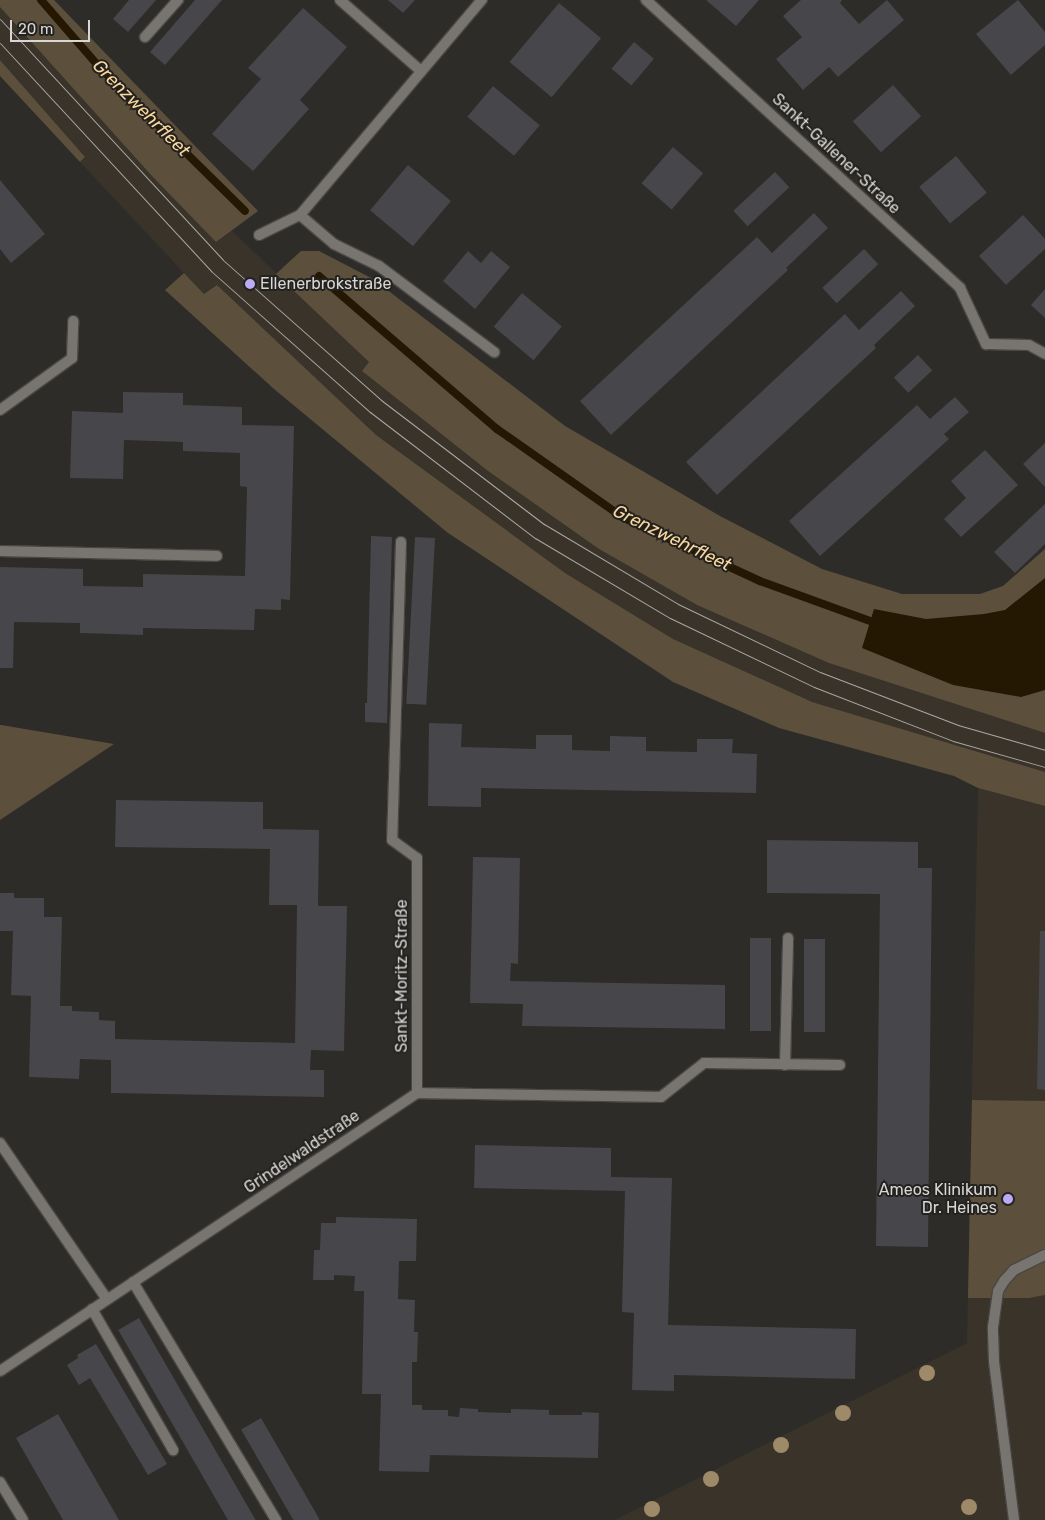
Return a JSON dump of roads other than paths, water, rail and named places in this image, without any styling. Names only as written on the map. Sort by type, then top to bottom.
[{"type":"street","points":[[146,37],[178,0]]},
{"type":"street","points":[[340,0],[421,71]]},
{"type":"street","points":[[259,235],[300,215],[482,0]]},
{"type":"street","name":"Sankt-Gallener-Straße","points":[[646,0],[960,288],[986,344],[1029,345],[1045,354]]},
{"type":"street","points":[[300,215],[334,244],[379,266],[494,352]]},
{"type":"street","points":[[0,410],[72,358],[73,321]]},
{"type":"street","name":"Sankt-Moritz-Straße","points":[[401,542],[392,840],[417,858],[417,1094]]},
{"type":"street","points":[[0,551],[217,556]]},
{"type":"street","points":[[785,1064],[788,938]]},
{"type":"street","points":[[417,1094],[660,1097],[704,1063],[840,1066]]},
{"type":"street","name":"Grindelwaldstraße","points":[[0,1371],[417,1094]]},
{"type":"street","points":[[0,1142],[107,1299]]},
{"type":"street","points":[[1014,1520],[994,1361],[993,1327],[998,1291],[1004,1281],[1014,1270],[1045,1255]]},
{"type":"street","points":[[133,1282],[276,1520]]},
{"type":"street","points":[[92,1309],[173,1450]]},
{"type":"street","points":[[0,1482],[23,1520]]},
{"type":"waterway","name":"Grenzwehrfleet","points":[[41,0],[101,69],[245,211]]},
{"type":"waterway","name":"Grenzwehrfleet","points":[[319,276],[497,429],[622,517],[760,581],[878,624]]},
{"type":"tram line","points":[[0,19],[223,260],[381,400],[544,524],[678,604],[820,672],[958,725],[1045,750]]},
{"type":"tram line","points":[[0,43],[211,271],[370,412],[535,538],[670,618],[814,687],[953,741],[1045,767]]},
{"type":"place","name":"Ellenerbrokstraße","points":[[250,284]]},
{"type":"place","name":"Ameos Klinikum Dr. Heines","points":[[1008,1199]]}]
